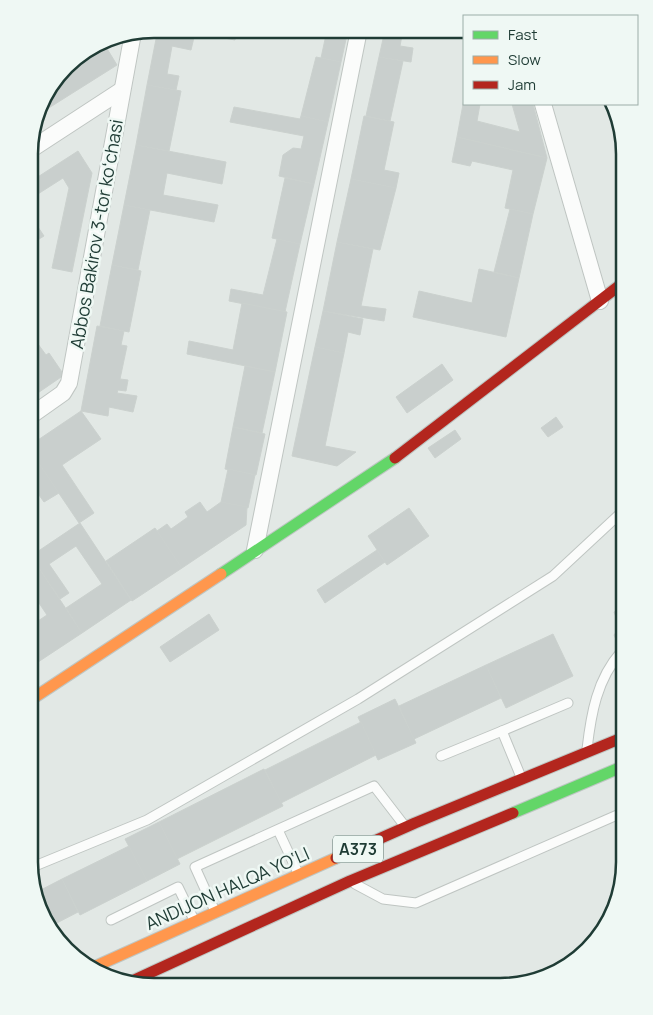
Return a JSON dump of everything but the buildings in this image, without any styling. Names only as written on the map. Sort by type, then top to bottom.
[{"type":"main road","points":[[38,695],[404,452],[616,288]]},
{"type":"main road","name":"ANDIJON HALQA YO‘LI","points":[[101,965],[405,828],[615,741]]},
{"type":"main road","name":"A373","points":[[141,977],[350,881],[615,770]]},
{"type":"street","points":[[255,550],[357,38]]},
{"type":"street","name":"Abbos Bakirov 3-tor koʻchasi","points":[[38,410],[62,393],[70,384],[132,39]]},
{"type":"street","points":[[38,145],[122,90]]},
{"type":"street","points":[[543,105],[600,301]]},
{"type":"lane","points":[[38,865],[147,820],[358,699],[553,576],[615,518]]},
{"type":"lane","points":[[586,754],[591,712],[609,667],[615,659]]},
{"type":"lane","points":[[441,756],[568,703]]},
{"type":"lane","points":[[502,731],[522,779]]},
{"type":"lane","points":[[216,913],[195,867],[374,786],[405,828]]},
{"type":"lane","points":[[350,881],[383,899],[416,903],[615,816]]},
{"type":"lane","points":[[278,830],[299,876]]},
{"type":"lane","points":[[111,920],[178,887],[195,922]]},
{"type":"traffic: fast","points":[[221,574],[395,458]]},
{"type":"traffic: fast","points":[[513,813],[615,770]]},
{"type":"traffic: slow","points":[[38,695],[221,574]]},
{"type":"traffic: slow","points":[[100,964],[336,858]]},
{"type":"traffic: jam","points":[[395,458],[616,288]]},
{"type":"traffic: jam","points":[[336,858],[415,823],[615,741]]},
{"type":"traffic: jam","points":[[141,977],[350,881],[513,813]]}]
